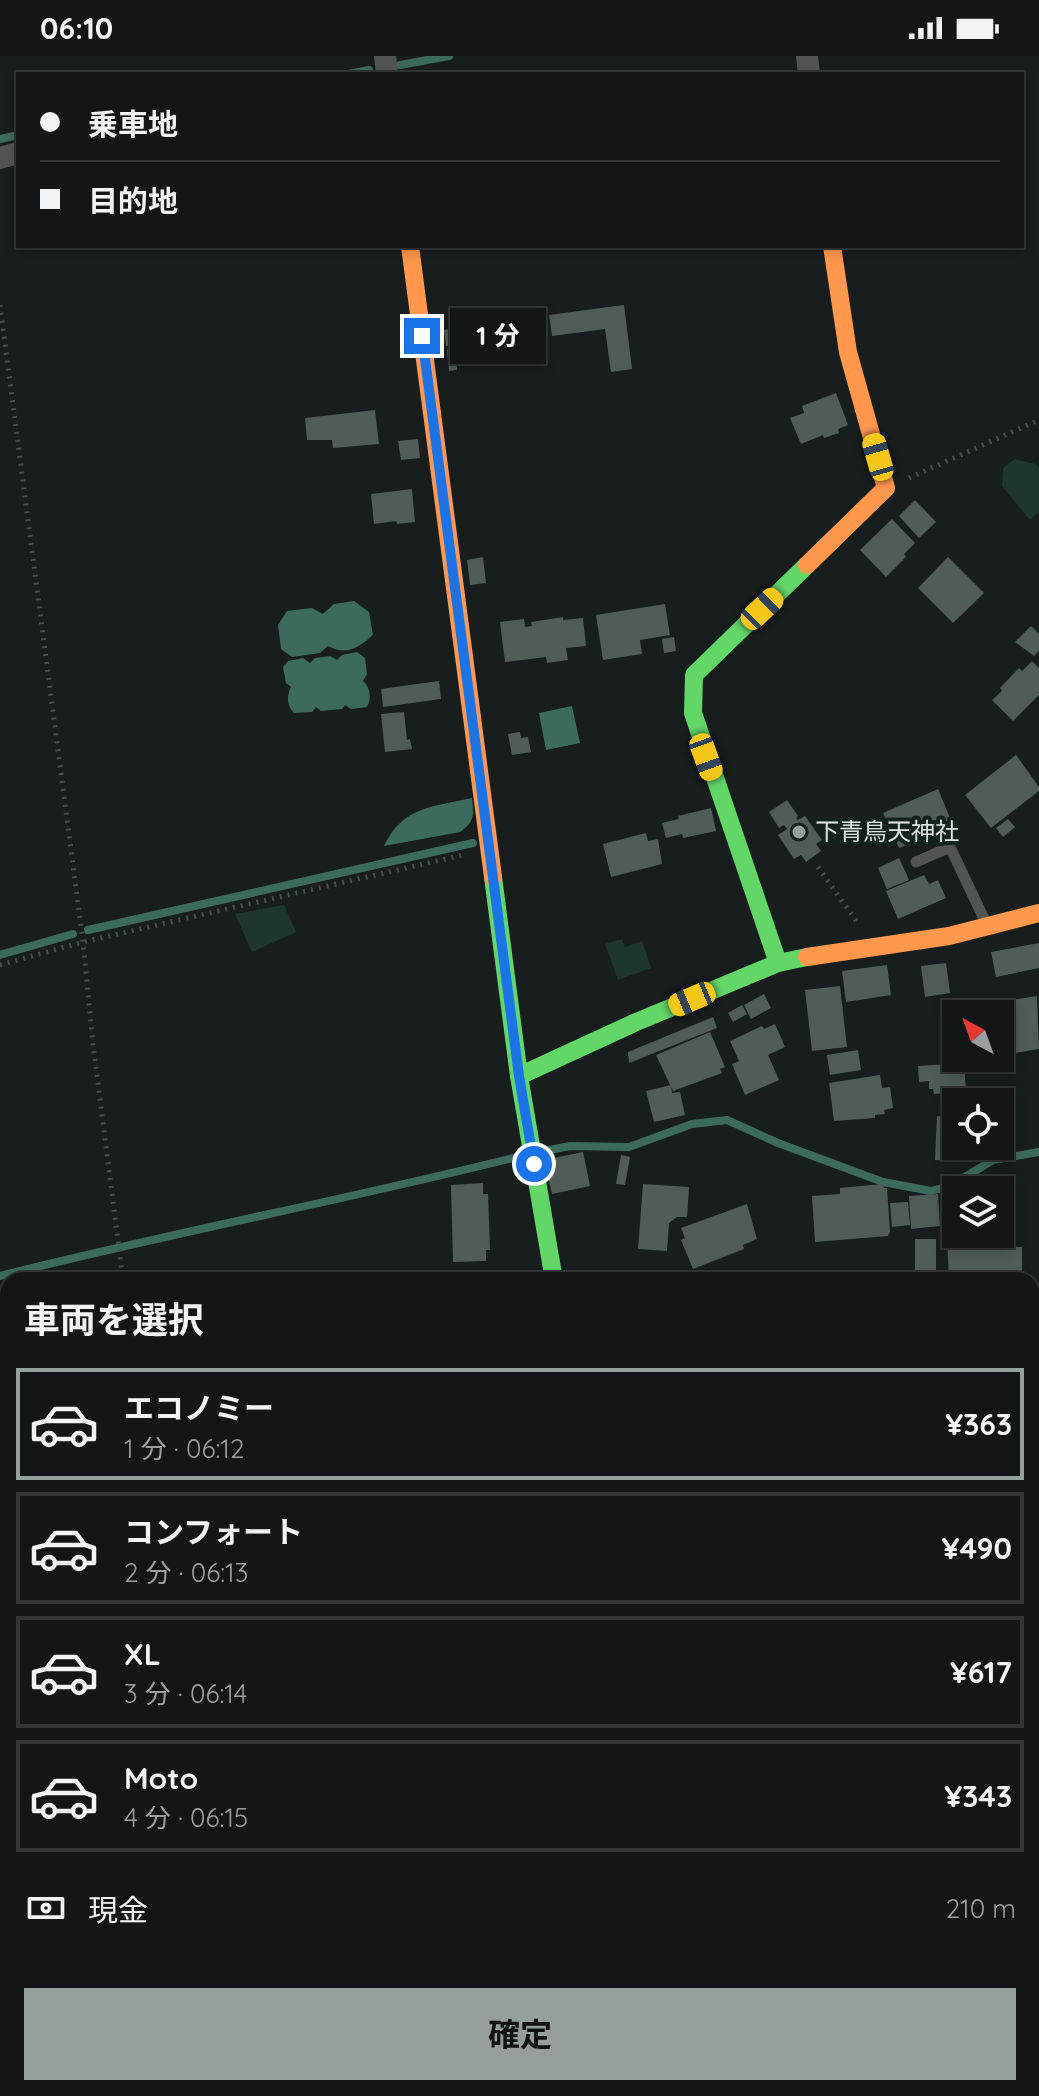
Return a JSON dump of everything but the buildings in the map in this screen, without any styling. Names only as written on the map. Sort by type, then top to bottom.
[{"type":"street","points":[[410,248],[519,1076],[553,1272]]},
{"type":"street","points":[[778,963],[693,713],[694,675],[886,488],[848,352],[832,248]]},
{"type":"street","points":[[519,1076],[634,1023],[778,963],[949,936],[1039,913]]},
{"type":"lane","points":[[916,862],[950,847],[988,928]]},
{"type":"path","points":[[0,305],[83,942],[122,1272]]},
{"type":"path","points":[[886,488],[1039,420]]},
{"type":"path","points":[[0,965],[83,942],[491,849]]},
{"type":"path","points":[[818,867],[874,946]]},
{"type":"shaded area","points":[[1015,459],[1039,468],[1039,512],[1030,520],[1002,486],[1003,468]]},
{"type":"shaded area","points":[[354,601],[369,612],[373,635],[362,644],[347,650],[328,646],[320,653],[292,657],[281,649],[278,625],[287,611],[312,608],[323,614],[334,604]]},
{"type":"shaded area","points":[[357,652],[365,658],[367,674],[363,681],[370,696],[367,707],[351,709],[345,705],[342,709],[321,711],[316,707],[312,712],[294,713],[288,701],[291,687],[286,683],[283,667],[288,661],[303,658],[310,663],[315,658],[330,656],[337,660],[342,655]]},
{"type":"shaded area","points":[[572,706],[580,743],[546,750],[539,713]]},
{"type":"shaded area","points":[[472,798],[472,817],[460,832],[384,846],[400,823],[420,810]]},
{"type":"shaded area","points":[[284,905],[296,932],[252,952],[235,914]]},
{"type":"shaded area","points":[[622,939],[625,947],[642,941],[651,968],[618,980],[605,944]]},
{"type":"waterway","points":[[400,65],[449,56]]},
{"type":"waterway","points":[[358,72],[369,70]]},
{"type":"waterway","points":[[0,139],[16,135]]},
{"type":"waterway","points":[[88,930],[473,843]]},
{"type":"waterway","points":[[0,955],[73,934]]},
{"type":"waterway","points":[[539,1152],[570,1146],[629,1147],[692,1124],[727,1120],[778,1143],[883,1182],[931,1191],[950,1186],[993,1160],[1039,1152]]},
{"type":"waterway","points":[[17,1272],[525,1155]]},
{"type":"traffic: fast","points":[[778,963],[693,713],[694,675],[807,565]]},
{"type":"traffic: fast","points":[[493,877],[519,1076],[553,1272]]},
{"type":"traffic: fast","points":[[519,1076],[634,1023],[778,963],[807,957]]},
{"type":"traffic: slow","points":[[410,248],[493,877]]},
{"type":"traffic: slow","points":[[807,565],[886,488],[848,352],[832,248]]},
{"type":"traffic: slow","points":[[807,957],[949,936],[1039,913]]},
{"type":"place","name":"下青鳥天神社","points":[[799,832]]},
{"type":"route","points":[[422,336],[519,1076],[534,1164]]}]
